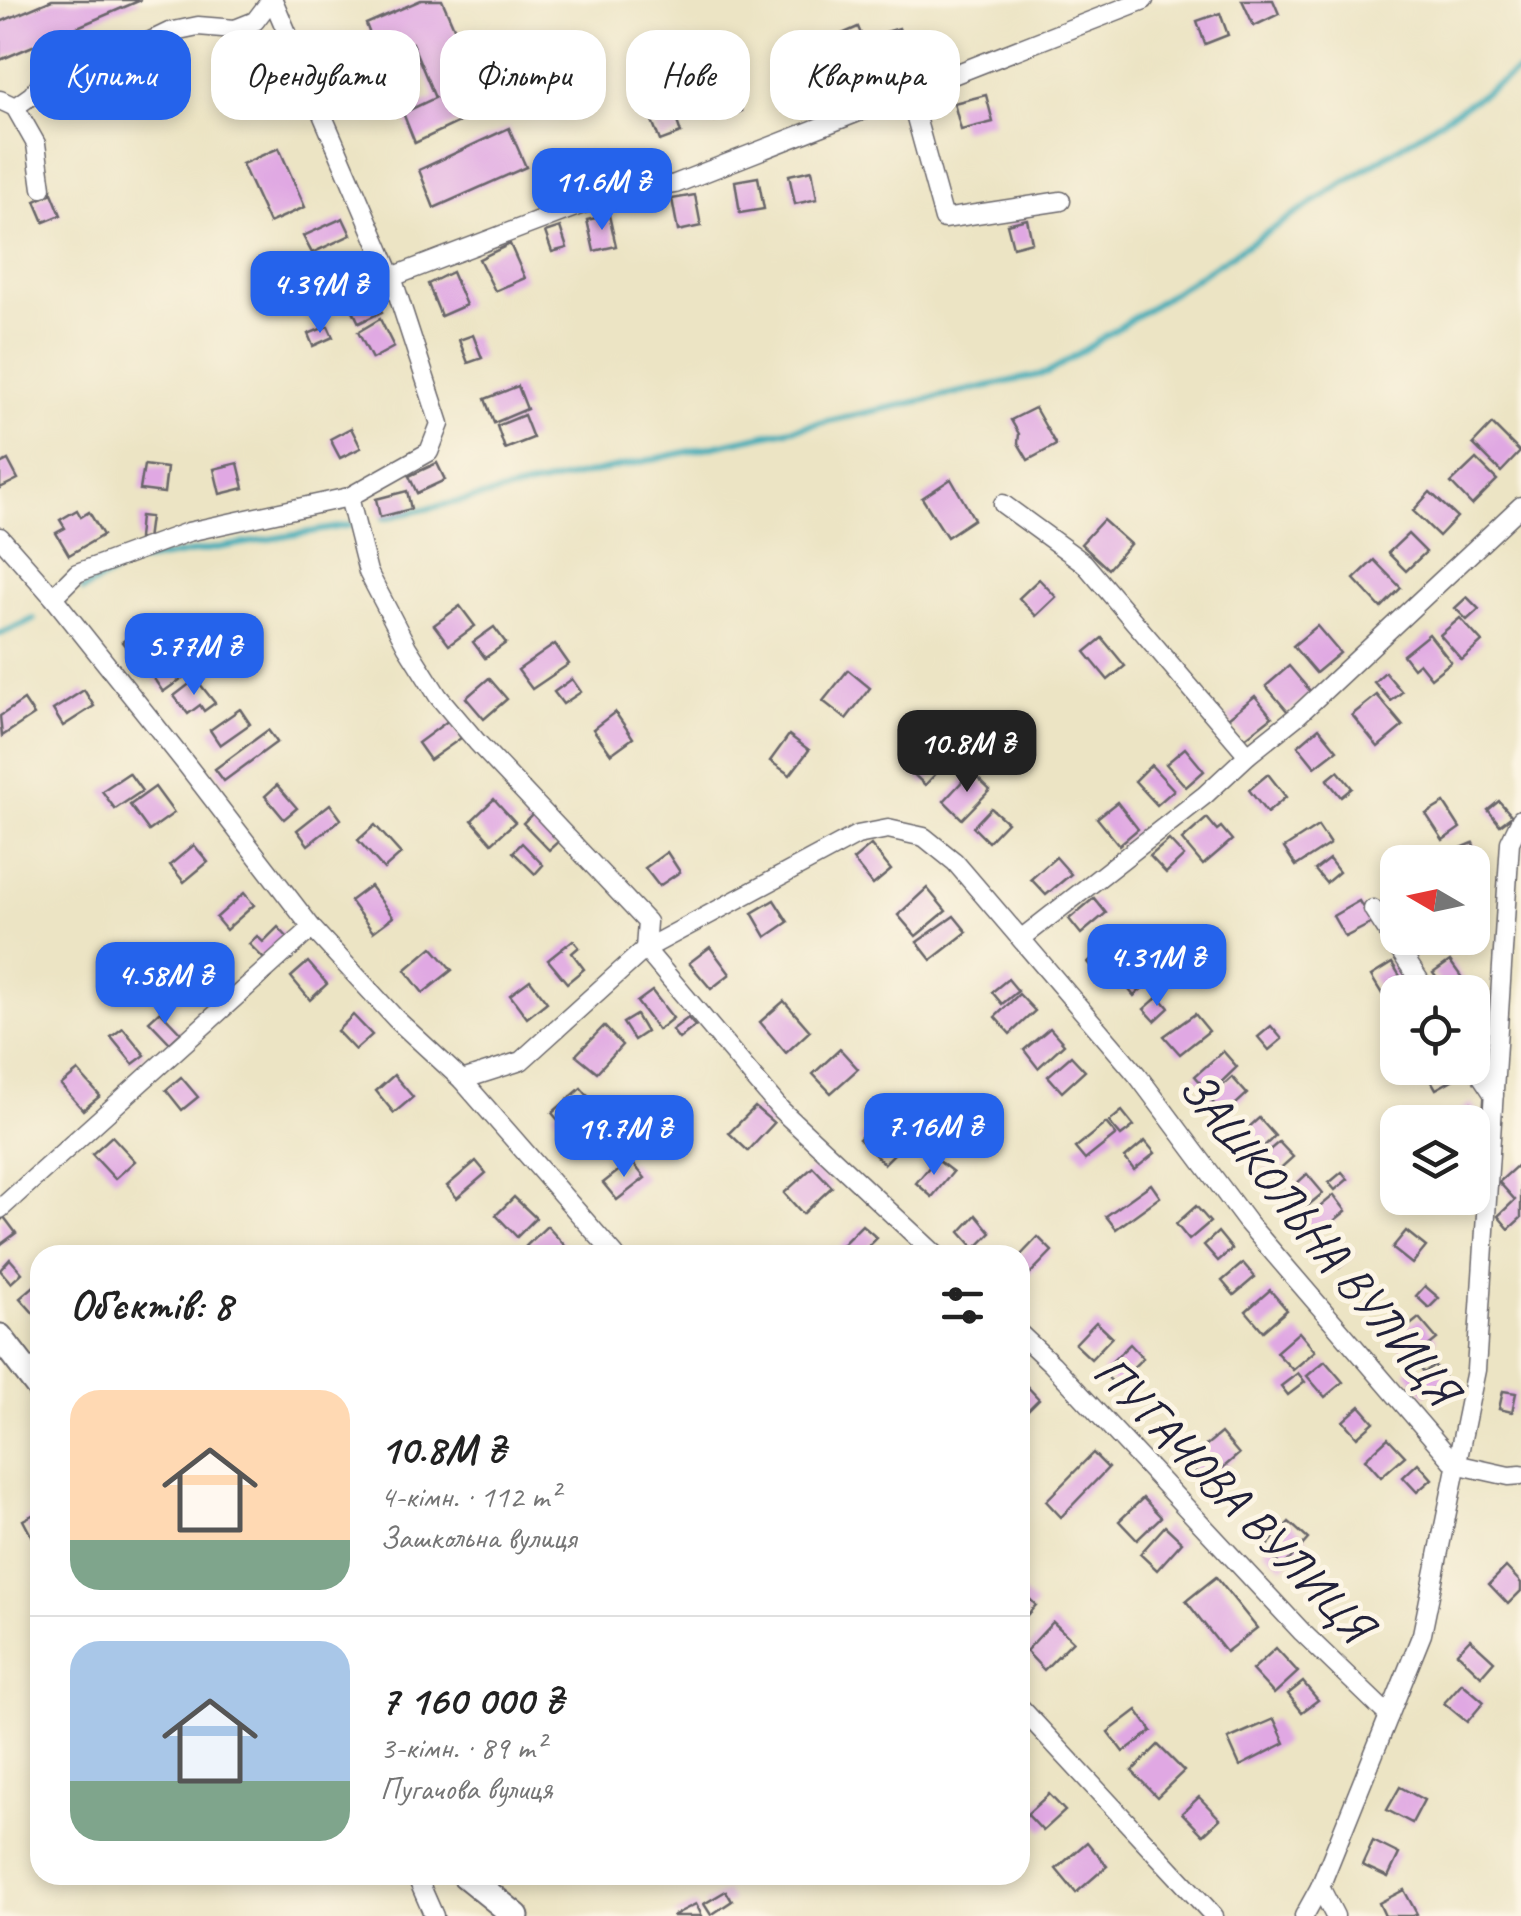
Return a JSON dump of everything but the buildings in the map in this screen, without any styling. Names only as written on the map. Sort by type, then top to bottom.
[{"type":"street","points":[[42,188],[36,144],[7,103],[32,95],[41,83],[56,75],[142,46],[169,32],[198,26],[235,30],[256,21],[272,0],[392,278],[440,424],[429,452],[349,497],[188,532],[77,574],[53,597]]},
{"type":"street","points":[[960,72],[1144,0]]},
{"type":"street","points":[[392,278],[604,196],[675,184],[837,120]]},
{"type":"street","points":[[916,120],[944,218],[1060,201]]},
{"type":"street","points":[[349,497],[368,572],[438,696],[647,922],[645,948],[521,1061],[462,1080]]},
{"type":"street","points":[[1004,504],[1084,564],[1248,755]]},
{"type":"street","points":[[1022,938],[1205,795],[1520,511]]},
{"type":"street","points":[[0,538],[53,597],[312,928],[396,1019],[462,1080],[606,1245]]},
{"type":"street","points":[[1455,1464],[1476,1370],[1510,842],[1521,819]]},
{"type":"street","name":"ЗАШКОЛЬНА ВУЛИЦЯ","points":[[645,948],[857,836],[888,828],[924,837],[955,862],[1022,938],[1138,1076],[1248,1222],[1455,1464],[1521,1475]]},
{"type":"street","points":[[1373,908],[1416,975]]},
{"type":"street","points":[[0,1209],[312,928]]},
{"type":"street","points":[[645,948],[781,1110],[925,1245]]},
{"type":"street","points":[[1487,1085],[1494,1096]]},
{"type":"street","points":[[2,1341],[30,1376]]},
{"type":"street","name":"ПУГАЧОВА ВУЛИЦЯ","points":[[1030,1343],[1302,1632],[1389,1716]]},
{"type":"street","name":"ЗАШКОЛЬНА ВУЛИЦЯ","points":[[1304,1916],[1320,1887],[1422,1634],[1455,1464]]},
{"type":"street","points":[[1030,1718],[1214,1916]]},
{"type":"street","points":[[420,1885],[434,1916]]},
{"type":"street","points":[[477,1885],[516,1916]]},
{"type":"street","points":[[1320,1887],[1336,1916]]},
{"type":"waterway","points":[[384,518],[1048,373],[1521,69]]},
{"type":"waterway","points":[[83,590],[130,563],[351,525]]},
{"type":"waterway","points":[[0,634],[34,619]]}]
